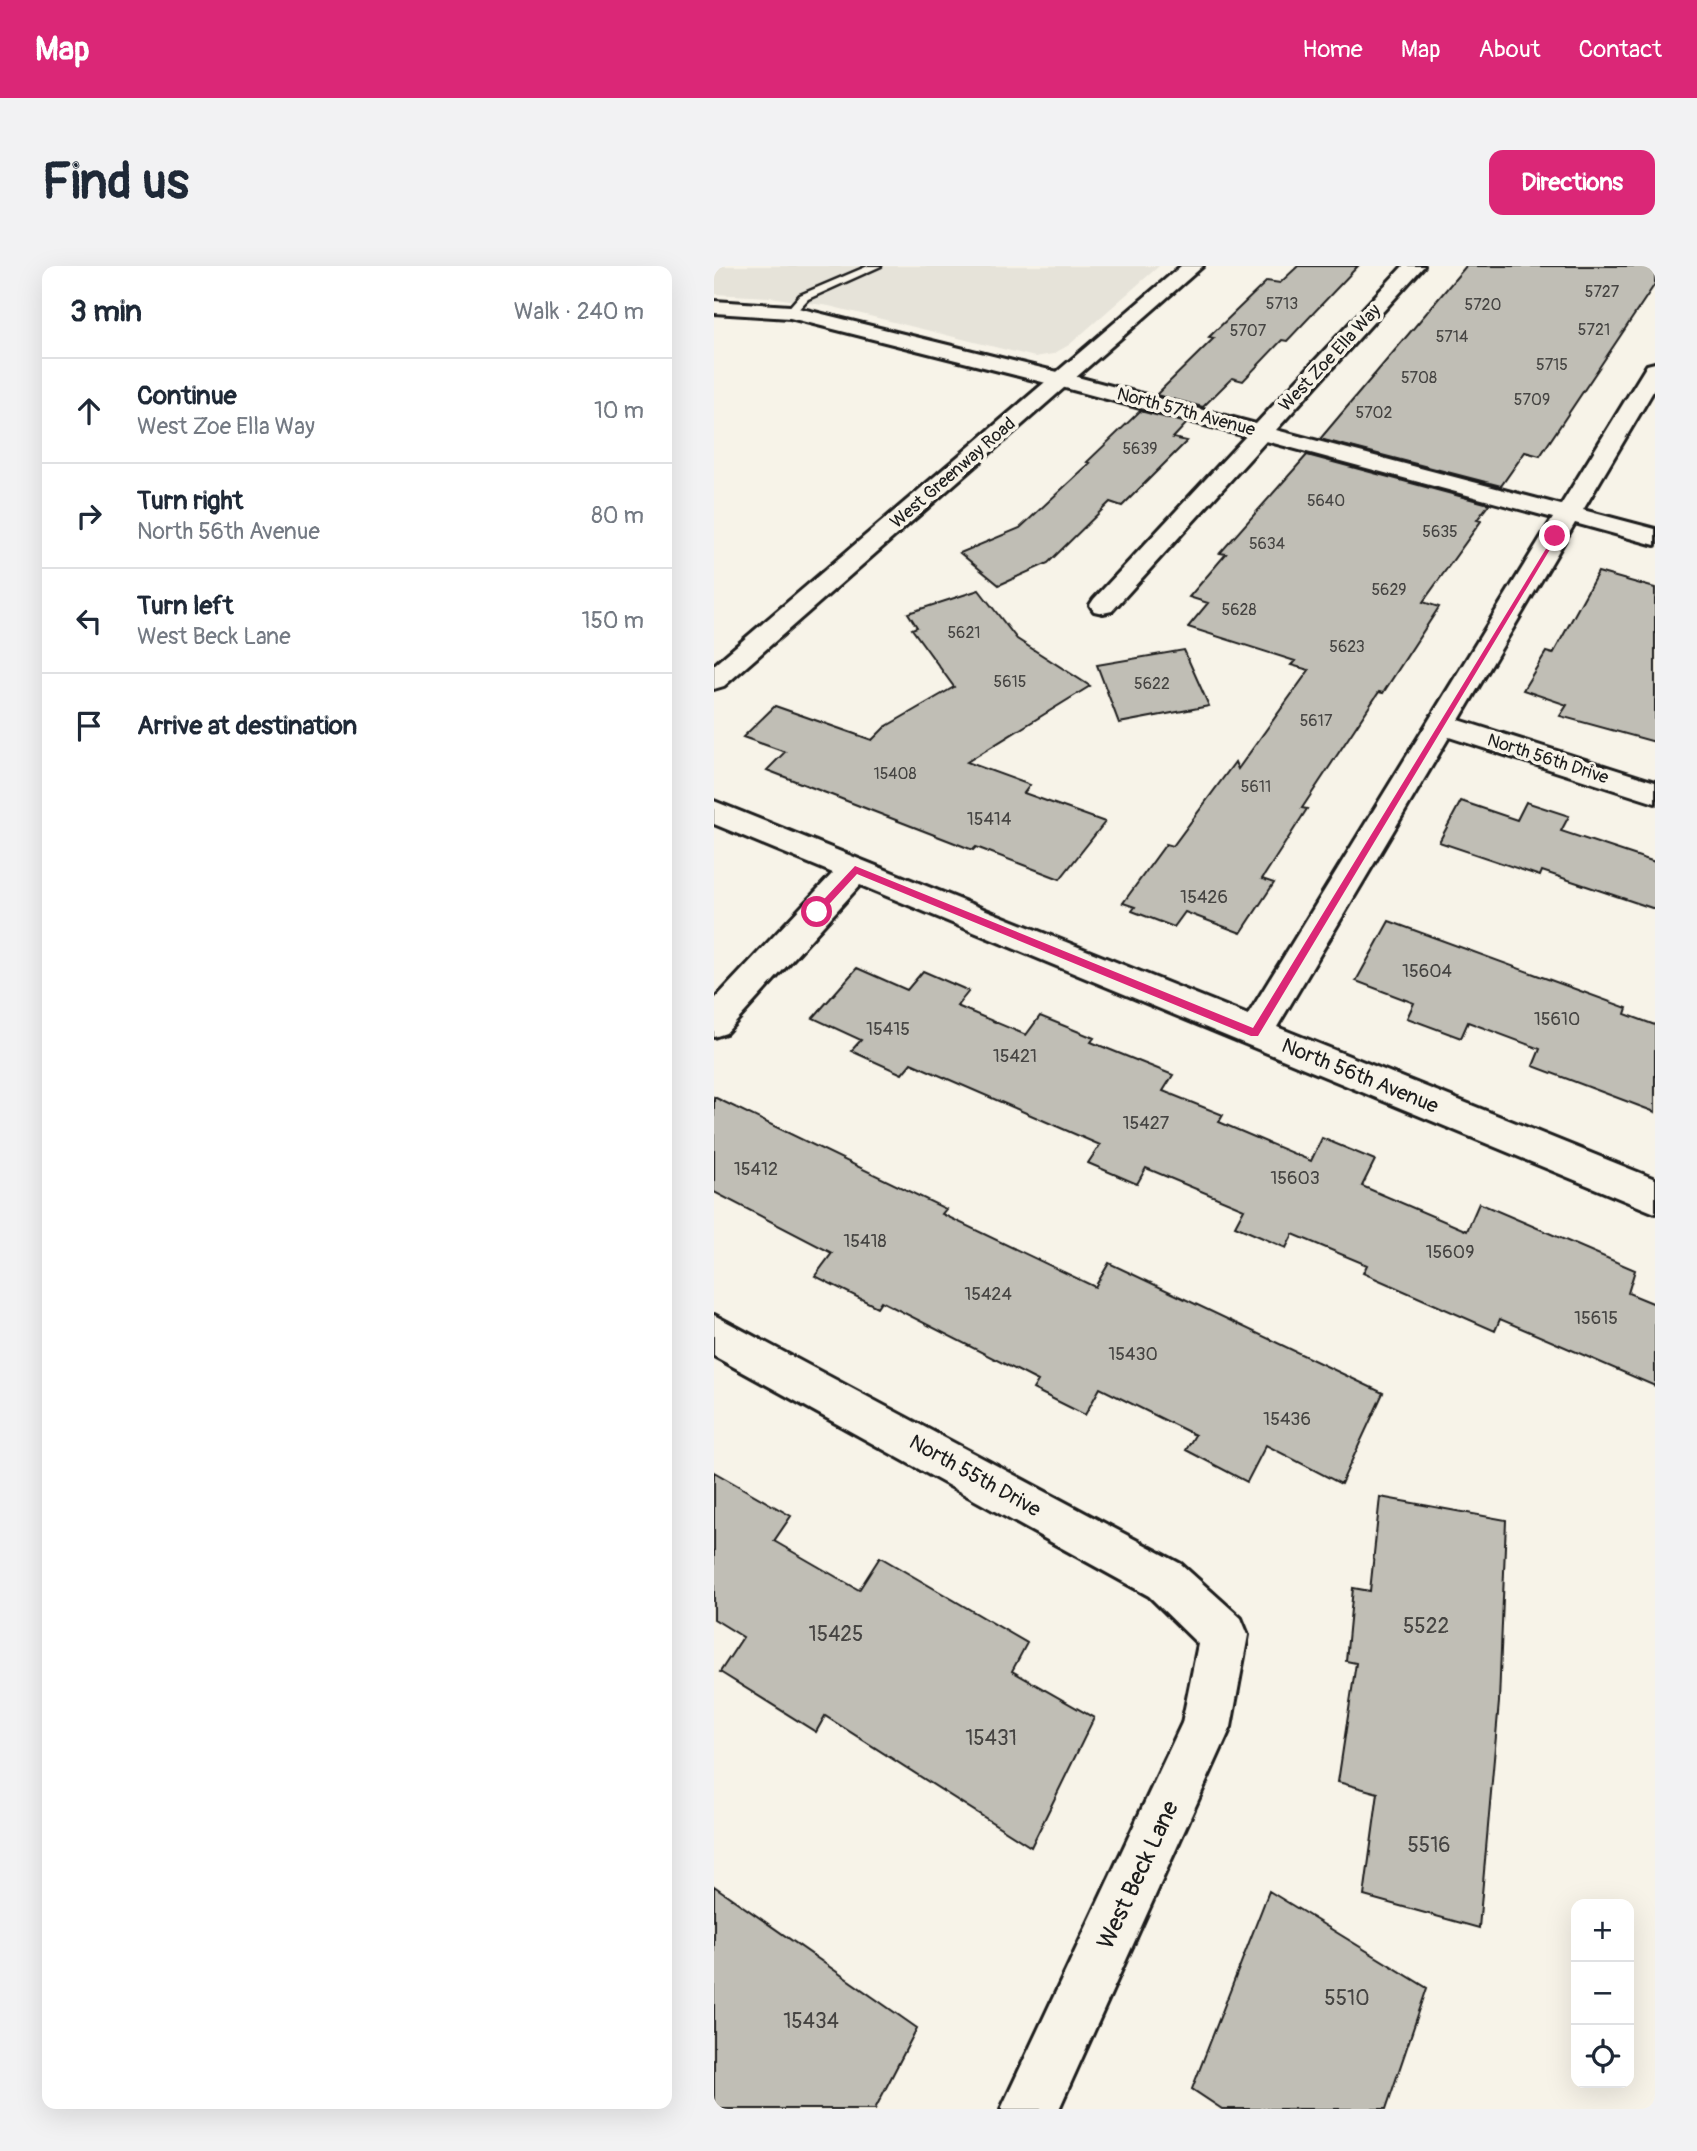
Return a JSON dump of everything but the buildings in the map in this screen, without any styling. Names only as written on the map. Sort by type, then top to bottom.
[{"type":"street","name":"West Greenway Road","points":[[714,680],[1193,266]]},
{"type":"street","name":"West Zoe Ella Way","points":[[1103,605],[1414,266]]},
{"type":"street","name":"North 57th Avenue","points":[[714,307],[790,312],[1062,380],[1655,537]]},
{"type":"street","points":[[1255,1033],[1655,370]]},
{"type":"street","name":"North 56th Drive","points":[[1441,724],[1655,793]]},
{"type":"street","name":"North 56th Avenue","points":[[714,812],[1655,1196]]},
{"type":"street","points":[[714,1023],[855,870]]},
{"type":"street","name":"North 55th Drive","points":[[714,1334],[1166,1580],[1224,1635]]},
{"type":"street","name":"West Beck Lane","points":[[1030,2109],[1206,1727],[1224,1635]]},
{"type":"lane","points":[[790,312],[804,297],[876,266]]},
{"type":"shaded area","points":[[714,266],[1159,266],[1069,345],[1053,354],[1035,357],[829,306],[770,297],[714,294]]},
{"type":"route","points":[[817,912],[855,870],[1255,1033],[1555,536]]}]
